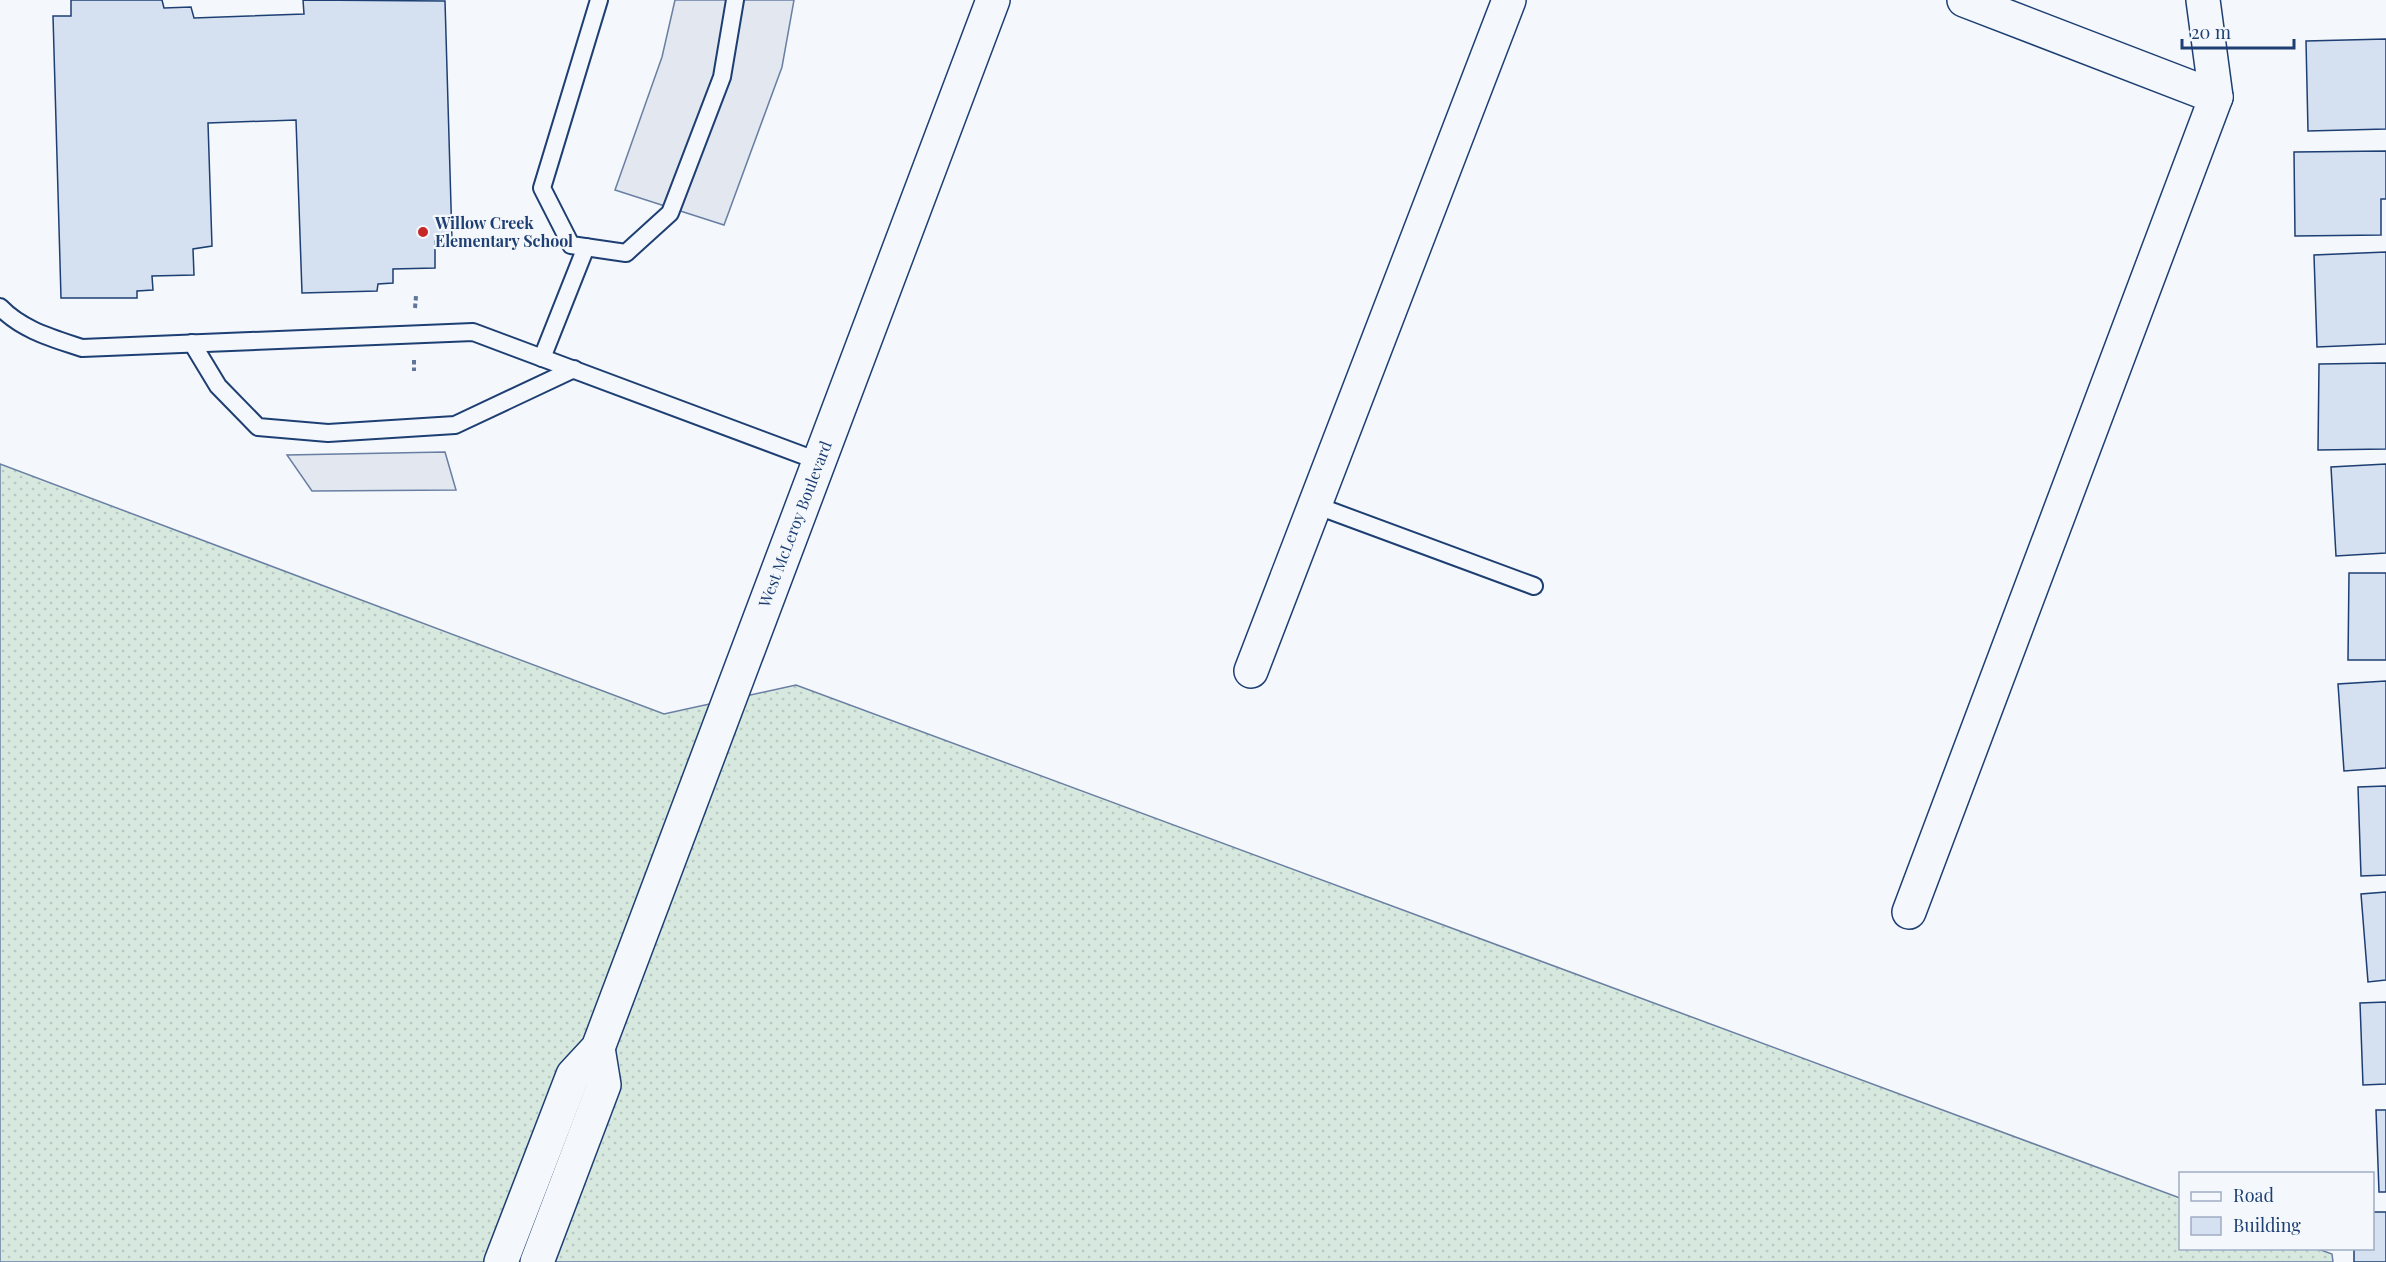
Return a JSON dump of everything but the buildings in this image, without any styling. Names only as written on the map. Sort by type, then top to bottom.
[{"type":"street","name":"West McLeroy Boulevard","points":[[501,1262],[573,1075],[598,1048],[993,0]]},
{"type":"street","points":[[1251,671],[1509,0]]},
{"type":"street","points":[[1964,0],[2216,97]]},
{"type":"street","points":[[1909,912],[2216,97],[2203,0]]},
{"type":"street","name":"West McLeroy Boulevard","points":[[537,1262],[603,1085],[598,1048]]},
{"type":"lane","points":[[599,0],[542,188],[571,245],[626,253],[670,213],[722,77],[735,0]]},
{"type":"lane","points":[[542,358],[586,247]]},
{"type":"lane","points":[[0,307],[9,317],[39,334],[82,348],[473,332],[818,461]]},
{"type":"lane","points":[[192,343],[218,386],[258,427],[328,434],[455,425],[574,369]]},
{"type":"lane","points":[[1315,504],[1534,585]]},
{"type":"shaded area","points":[[675,0],[794,0],[782,67],[724,225],[615,190],[662,57]]},
{"type":"shaded area","points":[[445,452],[456,490],[312,491],[287,455]]},
{"type":"shaded area","points":[[0,464],[664,714],[796,685],[2179,1198],[2179,1250],[2321,1250],[2332,1254],[2333,1262],[0,1262]]},
{"type":"place","name":"Willow Creek Elementary School","points":[[423,232]]}]
